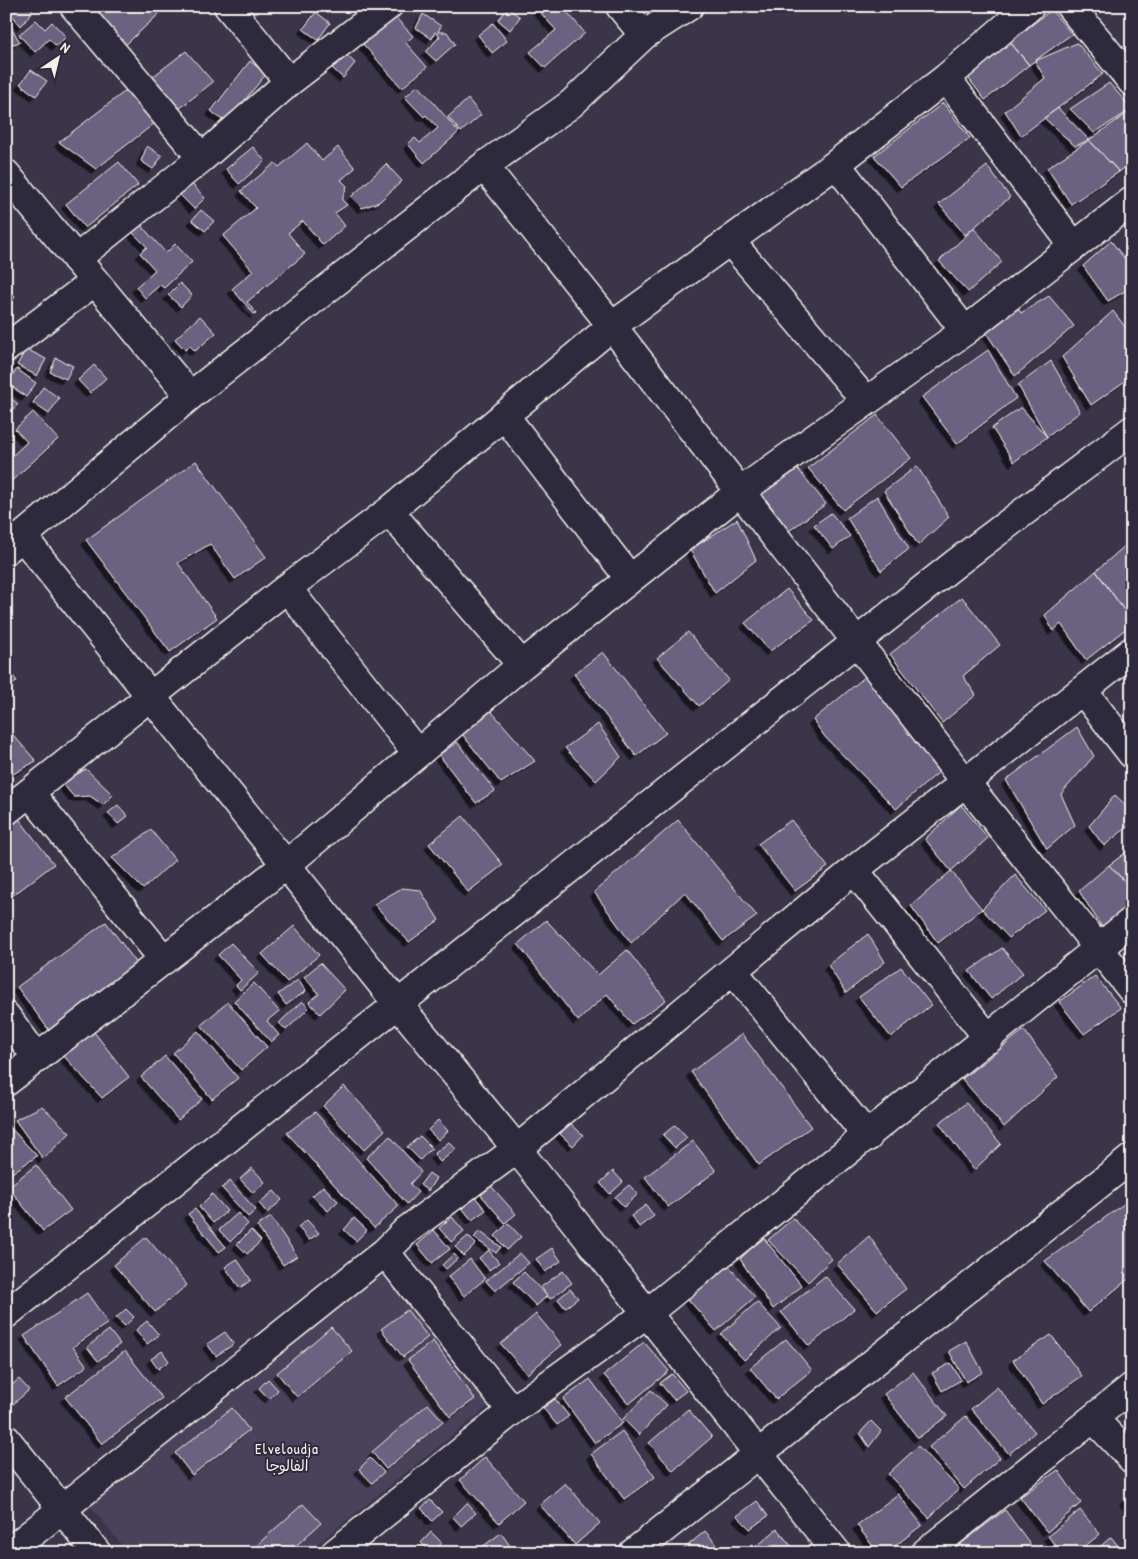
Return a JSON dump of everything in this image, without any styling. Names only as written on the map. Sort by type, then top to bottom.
[{"type":"street","points":[[74,6],[202,158]]},
{"type":"street","points":[[228,6],[289,82]]},
{"type":"street","points":[[76,259],[202,158],[289,82],[388,6]]},
{"type":"street","points":[[620,6],[644,35]]},
{"type":"street","points":[[690,6],[644,35],[571,104],[484,166],[190,396],[14,543],[151,696],[397,1003],[517,1149],[837,1553]]},
{"type":"street","points":[[6,811],[287,588],[389,511],[612,326],[836,164],[946,78],[1030,6]]},
{"type":"street","points":[[1070,6],[1132,82]]},
{"type":"street","points":[[946,78],[1074,246]]},
{"type":"street","points":[[836,164],[965,331]]},
{"type":"street","points":[[484,166],[612,326],[965,782],[1132,990]]},
{"type":"street","points":[[6,174],[190,396]]},
{"type":"street","points":[[6,1082],[286,865],[522,665],[740,491],[965,331],[1132,201]]},
{"type":"street","points":[[730,240],[866,401]]},
{"type":"street","points":[[6,348],[95,281]]},
{"type":"street","points":[[504,416],[630,579]]},
{"type":"street","points":[[6,1314],[397,1003],[858,643],[956,563],[1132,430]]},
{"type":"street","points":[[389,511],[522,665]]},
{"type":"street","points":[[287,588],[418,753]]},
{"type":"street","points":[[7,1553],[61,1508],[386,1252],[407,1230],[517,1149],[854,870],[1132,651]]},
{"type":"street","points":[[1083,691],[1132,754]]},
{"type":"street","points":[[30,793],[164,960]]},
{"type":"street","points":[[854,870],[989,1039]]},
{"type":"street","points":[[335,1553],[512,1412],[646,1314],[868,1137],[1132,922]]},
{"type":"street","points":[[733,972],[868,1137]]},
{"type":"street","points":[[6,1016],[37,1058]]},
{"type":"street","points":[[634,1553],[757,1453],[1132,1158]]},
{"type":"street","points":[[386,1252],[512,1412]]},
{"type":"street","points":[[925,1553],[1132,1387]]},
{"type":"street","points":[[1094,1419],[1132,1459]]},
{"type":"street","points":[[6,1439],[96,1553]]},
{"type":"shaded area","points":[[381,1270],[490,1405],[306,1553],[128,1553],[89,1504]]},
{"type":"building","points":[[14,6],[27,6],[33,11],[21,26],[12,15]]},
{"type":"building","points":[[102,6],[152,6],[159,14],[121,49],[91,16]]},
{"type":"building","points":[[543,6],[562,6],[585,33],[545,68],[530,52],[556,30],[538,10]]},
{"type":"building","points":[[508,8],[520,17],[510,30],[498,20]]},
{"type":"building","points":[[1051,10],[1072,34],[1029,65],[1010,42]]},
{"type":"building","points":[[316,12],[330,23],[318,40],[303,29]]},
{"type":"building","points":[[423,14],[441,26],[438,32],[447,32],[455,44],[436,61],[426,52],[440,36],[435,32],[432,39],[416,28]]},
{"type":"building","points":[[395,17],[413,36],[406,43],[427,67],[402,88],[363,44]]},
{"type":"building","points":[[36,20],[45,29],[52,22],[66,37],[56,46],[49,39],[35,52],[19,35]]},
{"type":"building","points":[[493,23],[507,41],[492,53],[478,35]]},
{"type":"building","points":[[9,25],[20,42],[6,46],[6,26]]},
{"type":"building","points":[[1010,42],[1029,65],[985,100],[966,75]]},
{"type":"building","points":[[1077,43],[1103,74],[1021,136],[1005,111],[1045,78],[1035,61]]},
{"type":"building","points":[[186,51],[213,82],[180,108],[151,78]]},
{"type":"building","points":[[344,53],[355,63],[343,78],[332,68]]},
{"type":"building","points":[[250,61],[266,74],[226,123],[211,111]]},
{"type":"building","points":[[31,70],[47,81],[36,96],[20,84]]},
{"type":"building","points":[[1109,83],[1132,109],[1094,133],[1070,109]]},
{"type":"building","points":[[418,85],[459,132],[424,163],[408,144],[415,138],[420,143],[438,128],[426,115],[424,117],[405,97]]},
{"type":"building","points":[[128,89],[155,123],[96,169],[59,142]]},
{"type":"building","points":[[468,99],[481,115],[461,132],[448,117]]},
{"type":"building","points":[[943,103],[970,138],[901,187],[874,156]]},
{"type":"building","points":[[1058,108],[1089,140],[1075,146],[1044,118]]},
{"type":"building","points":[[1132,110],[1132,162],[1119,172],[1089,140]]},
{"type":"building","points":[[1089,140],[1119,172],[1071,204],[1047,168]]},
{"type":"building","points":[[307,143],[322,161],[338,147],[355,168],[341,180],[347,186],[342,200],[347,205],[335,213],[345,226],[323,245],[303,221],[288,233],[305,254],[247,302],[256,313],[254,314],[232,289],[253,271],[223,236],[256,208],[241,191],[275,163],[279,167]]},
{"type":"building","points":[[147,146],[162,156],[153,169],[141,161]]},
{"type":"building","points":[[253,147],[265,161],[239,184],[226,169]]},
{"type":"building","points":[[119,162],[138,185],[85,228],[66,204]]},
{"type":"building","points":[[386,164],[402,181],[379,202],[362,208],[351,197]]},
{"type":"building","points":[[987,166],[1010,197],[965,235],[939,204]]},
{"type":"building","points":[[192,184],[205,198],[194,209],[180,195]]},
{"type":"building","points":[[201,210],[214,221],[205,231],[192,220]]},
{"type":"building","points":[[139,223],[166,253],[175,244],[192,262],[164,288],[160,285],[145,298],[136,287],[155,270],[140,253],[147,247],[131,231]]},
{"type":"building","points":[[974,228],[1002,262],[968,292],[939,261]]},
{"type":"building","points":[[1111,241],[1132,268],[1132,287],[1108,301],[1083,266]]},
{"type":"building","points":[[180,283],[192,295],[181,307],[168,295]]},
{"type":"building","points":[[6,291],[15,297],[6,309]]},
{"type":"building","points":[[1049,296],[1074,326],[1015,376],[983,328],[1016,305],[1021,313]]},
{"type":"building","points":[[1113,311],[1132,336],[1132,376],[1091,405],[1062,357]]},
{"type":"building","points":[[200,316],[216,333],[195,351],[190,346],[185,350],[175,339]]},
{"type":"building","points":[[26,349],[46,359],[37,376],[17,365]]},
{"type":"building","points":[[988,350],[1016,398],[957,444],[922,397]]},
{"type":"building","points":[[56,358],[73,366],[66,379],[50,372]]},
{"type":"building","points":[[1051,361],[1080,412],[1047,437],[1018,385]]},
{"type":"building","points":[[94,365],[106,378],[90,393],[78,380]]},
{"type":"building","points":[[17,369],[36,383],[26,397],[7,383]]},
{"type":"building","points":[[43,387],[59,398],[49,414],[33,403]]},
{"type":"building","points":[[6,394],[18,404],[6,417]]},
{"type":"building","points":[[1021,407],[1047,437],[1014,462],[992,428]]},
{"type":"building","points":[[33,412],[58,439],[6,486],[6,453],[11,457],[27,442],[15,429]]},
{"type":"building","points":[[877,415],[911,458],[843,510],[808,468]]},
{"type":"building","points":[[196,461],[266,557],[235,579],[210,544],[178,563],[217,618],[170,652],[86,540]]},
{"type":"building","points":[[917,466],[949,517],[918,545],[884,491]]},
{"type":"building","points":[[798,469],[826,504],[789,531],[762,494]]},
{"type":"building","points":[[877,496],[909,549],[881,571],[847,518]]},
{"type":"building","points":[[831,513],[850,536],[833,549],[814,525]]},
{"type":"building","points":[[737,519],[756,560],[715,593],[690,550]]},
{"type":"building","points":[[1127,544],[1132,551],[1132,621],[1096,571]]},
{"type":"building","points":[[1096,571],[1132,621],[1132,624],[1086,660],[1061,624],[1053,631],[1045,615]]},
{"type":"building","points":[[787,589],[814,620],[770,651],[745,623]]},
{"type":"building","points":[[962,597],[1000,645],[963,676],[976,695],[942,723],[890,654]]},
{"type":"building","points":[[688,632],[729,680],[699,706],[657,658]]},
{"type":"building","points":[[603,652],[666,733],[636,756],[574,674]]},
{"type":"building","points":[[6,668],[17,681],[6,690]]},
{"type":"building","points":[[866,676],[939,772],[896,809],[825,737],[813,720]]},
{"type":"building","points":[[491,711],[535,761],[501,783],[462,734]]},
{"type":"building","points":[[598,724],[621,757],[596,781],[565,748]]},
{"type":"building","points":[[6,727],[36,761],[6,778]]},
{"type":"building","points":[[1077,727],[1094,756],[1061,794],[1075,825],[1047,849],[1006,780]]},
{"type":"building","points":[[457,742],[495,791],[476,803],[439,755]]},
{"type":"building","points":[[86,769],[113,795],[103,805],[90,796],[74,797],[62,783]]},
{"type":"building","points":[[1115,795],[1132,811],[1132,823],[1104,846],[1089,826]]},
{"type":"building","points":[[118,805],[128,816],[118,824],[108,813]]},
{"type":"building","points":[[961,805],[988,838],[951,871],[925,839]]},
{"type":"building","points":[[16,815],[54,864],[11,897],[6,891],[6,822]]},
{"type":"building","points":[[463,816],[503,865],[468,892],[429,844]]},
{"type":"building","points":[[678,820],[757,916],[723,941],[685,892],[631,943],[594,892]]},
{"type":"building","points":[[791,820],[828,867],[795,891],[758,844]]},
{"type":"building","points":[[151,830],[175,860],[143,889],[112,858]]},
{"type":"building","points":[[1132,848],[1132,889],[1109,865]]},
{"type":"building","points":[[1109,865],[1132,889],[1132,901],[1102,927],[1079,891]]},
{"type":"building","points":[[951,871],[982,909],[938,943],[911,906]]},
{"type":"building","points":[[1015,875],[1045,910],[1009,938],[982,909]]},
{"type":"building","points":[[402,888],[420,890],[439,920],[409,942],[374,904]]},
{"type":"building","points":[[546,920],[598,975],[627,950],[666,1000],[632,1024],[607,994],[578,1021],[518,944]]},
{"type":"building","points":[[106,922],[138,965],[49,1030],[17,987]]},
{"type":"building","points":[[294,926],[319,955],[287,982],[262,954]]},
{"type":"building","points":[[868,934],[885,962],[846,993],[828,965]]},
{"type":"building","points":[[231,943],[259,973],[240,990],[236,985],[241,980],[218,955]]},
{"type":"building","points":[[1002,948],[1023,973],[991,999],[969,971]]},
{"type":"building","points":[[320,963],[345,990],[320,1014],[309,1002],[319,994],[304,977]]},
{"type":"building","points":[[901,967],[931,1005],[891,1037],[859,997]]},
{"type":"building","points":[[1095,976],[1121,1008],[1084,1034],[1059,1002]]},
{"type":"building","points":[[298,980],[306,991],[286,1005],[278,994]]},
{"type":"building","points":[[254,983],[279,1011],[267,1021],[279,1035],[271,1042],[234,1001]]},
{"type":"building","points":[[302,1001],[309,1008],[286,1030],[279,1023]]},
{"type":"building","points":[[228,1002],[267,1047],[241,1070],[201,1025]]},
{"type":"building","points":[[1024,1030],[1058,1077],[1004,1127],[962,1079]]},
{"type":"building","points":[[198,1031],[238,1078],[212,1099],[173,1053]]},
{"type":"building","points":[[94,1032],[129,1077],[102,1098],[62,1054]]},
{"type":"building","points":[[742,1034],[811,1127],[759,1165],[691,1072]]},
{"type":"building","points":[[165,1056],[202,1099],[178,1120],[141,1077]]},
{"type":"building","points":[[344,1086],[385,1130],[364,1150],[323,1106]]},
{"type":"building","points":[[966,1103],[1001,1144],[974,1170],[939,1123]]},
{"type":"building","points":[[42,1106],[70,1133],[43,1159],[15,1120]]},
{"type":"building","points":[[315,1112],[399,1206],[374,1228],[287,1133]]},
{"type":"building","points":[[438,1120],[448,1131],[438,1140],[428,1130]]},
{"type":"building","points":[[6,1123],[37,1156],[9,1175],[6,1172]]},
{"type":"building","points":[[570,1123],[583,1135],[573,1146],[560,1134]]},
{"type":"building","points":[[675,1125],[687,1138],[675,1148],[663,1135]]},
{"type":"building","points":[[390,1136],[421,1172],[410,1184],[418,1192],[407,1204],[366,1158]]},
{"type":"building","points":[[420,1136],[432,1148],[420,1160],[407,1147]]},
{"type":"building","points":[[693,1141],[716,1171],[668,1207],[645,1177]]},
{"type":"building","points":[[449,1142],[456,1149],[440,1162],[434,1154]]},
{"type":"building","points":[[36,1165],[71,1210],[43,1231],[8,1187]]},
{"type":"building","points":[[252,1168],[265,1182],[253,1193],[240,1179]]},
{"type":"building","points":[[613,1171],[623,1182],[610,1194],[600,1183]]},
{"type":"building","points":[[429,1173],[436,1178],[428,1191],[420,1185]]},
{"type":"building","points":[[230,1181],[256,1210],[248,1217],[222,1188]]},
{"type":"building","points":[[629,1185],[638,1194],[624,1207],[615,1197]]},
{"type":"building","points":[[323,1186],[338,1201],[328,1211],[312,1196]]},
{"type":"building","points":[[491,1186],[516,1214],[505,1223],[481,1195]]},
{"type":"building","points":[[274,1191],[282,1200],[267,1213],[259,1203]]},
{"type":"building","points":[[212,1194],[227,1211],[213,1223],[199,1207]]},
{"type":"building","points":[[474,1196],[486,1210],[472,1220],[461,1207]]},
{"type":"building","points":[[1132,1198],[1132,1276],[1088,1312],[1045,1261]]},
{"type":"building","points":[[646,1205],[654,1216],[639,1227],[631,1216]]},
{"type":"building","points":[[195,1209],[226,1247],[219,1252],[188,1214]]},
{"type":"building","points":[[238,1213],[248,1224],[230,1242],[219,1230]]},
{"type":"building","points":[[271,1217],[297,1256],[283,1265],[257,1226]]},
{"type":"building","points":[[452,1217],[464,1231],[451,1242],[439,1228]]},
{"type":"building","points":[[354,1218],[367,1230],[356,1241],[344,1230]]},
{"type":"building","points":[[793,1218],[832,1259],[808,1282],[768,1240]]},
{"type":"building","points":[[307,1220],[319,1233],[309,1240],[298,1227]]},
{"type":"building","points":[[508,1223],[521,1237],[507,1250],[495,1236]]},
{"type":"building","points":[[251,1230],[261,1241],[247,1254],[237,1244]]},
{"type":"building","points":[[434,1230],[450,1249],[432,1263],[417,1245]]},
{"type":"building","points":[[479,1231],[501,1247],[496,1253],[474,1238]]},
{"type":"building","points":[[468,1236],[476,1244],[464,1256],[455,1247]]},
{"type":"building","points":[[869,1236],[906,1289],[877,1311],[837,1264]]},
{"type":"building","points":[[146,1237],[187,1285],[155,1312],[114,1265]]},
{"type":"building","points":[[763,1237],[802,1286],[773,1309],[740,1259]]},
{"type":"building","points":[[552,1248],[561,1261],[545,1272],[536,1259]]},
{"type":"building","points":[[489,1250],[499,1263],[489,1270],[479,1258]]},
{"type":"building","points":[[520,1253],[529,1263],[495,1291],[486,1281]]},
{"type":"building","points":[[454,1254],[458,1258],[446,1269],[442,1265]]},
{"type":"building","points":[[237,1259],[251,1280],[240,1288],[225,1267]]},
{"type":"building","points":[[470,1259],[485,1279],[464,1296],[448,1277]]},
{"type":"building","points":[[726,1263],[755,1297],[716,1331],[687,1298]]},
{"type":"building","points":[[563,1271],[572,1283],[550,1299],[541,1287]]},
{"type":"building","points":[[524,1272],[547,1296],[536,1306],[513,1282]]},
{"type":"building","points":[[825,1276],[854,1309],[809,1346],[781,1312]]},
{"type":"building","points":[[570,1289],[578,1298],[565,1308],[558,1299]]},
{"type":"building","points":[[87,1293],[108,1323],[73,1347],[87,1366],[58,1386],[24,1336]]},
{"type":"building","points":[[757,1302],[781,1328],[744,1360],[721,1334]]},
{"type":"building","points":[[126,1309],[134,1317],[125,1326],[116,1318]]},
{"type":"building","points":[[407,1310],[428,1337],[403,1357],[381,1329]]},
{"type":"building","points":[[536,1314],[562,1345],[527,1374],[501,1344]]},
{"type":"building","points":[[147,1321],[159,1335],[147,1344],[136,1330]]},
{"type":"building","points":[[331,1327],[352,1351],[297,1397],[277,1373]]},
{"type":"building","points":[[109,1330],[120,1344],[98,1361],[87,1347]]},
{"type":"building","points":[[225,1332],[234,1344],[216,1356],[207,1344]]},
{"type":"building","points":[[1051,1335],[1082,1376],[1042,1404],[1013,1360]]},
{"type":"building","points":[[786,1339],[812,1370],[776,1399],[750,1368]]},
{"type":"building","points":[[433,1341],[475,1399],[450,1417],[408,1360]]},
{"type":"building","points":[[966,1341],[983,1372],[966,1382],[949,1351]]},
{"type":"building","points":[[644,1342],[669,1371],[629,1404],[604,1375]]},
{"type":"building","points":[[125,1351],[162,1398],[102,1444],[65,1397]]},
{"type":"building","points":[[162,1351],[169,1361],[158,1369],[151,1359]]},
{"type":"building","points":[[951,1363],[961,1380],[942,1391],[932,1373]]},
{"type":"building","points":[[913,1372],[947,1416],[918,1438],[884,1394]]},
{"type":"building","points":[[672,1374],[686,1391],[674,1400],[660,1383]]},
{"type":"building","points":[[19,1379],[29,1390],[12,1405],[6,1398],[6,1390]]},
{"type":"building","points":[[268,1379],[278,1390],[269,1399],[259,1388]]},
{"type":"building","points":[[590,1379],[623,1423],[595,1443],[563,1399]]},
{"type":"building","points":[[997,1387],[1035,1432],[1009,1454],[971,1409]]},
{"type":"building","points":[[651,1390],[667,1405],[639,1435],[623,1419]]},
{"type":"building","points":[[555,1399],[569,1416],[557,1425],[543,1408]]},
{"type":"building","points":[[428,1404],[443,1421],[386,1469],[372,1452]]},
{"type":"building","points":[[232,1408],[249,1430],[192,1475],[175,1453]]},
{"type":"building","points":[[688,1409],[712,1437],[673,1471],[649,1443]]},
{"type":"building","points":[[966,1416],[1000,1458],[964,1489],[929,1447]]},
{"type":"building","points":[[871,1421],[881,1431],[869,1447],[860,1433]]},
{"type":"building","points":[[622,1431],[655,1477],[624,1499],[591,1454]]},
{"type":"building","points":[[918,1446],[959,1489],[929,1518],[888,1474]]},
{"type":"building","points":[[485,1457],[524,1501],[499,1523],[460,1480]]},
{"type":"building","points":[[370,1458],[384,1472],[372,1483],[359,1469]]},
{"type":"building","points":[[1058,1470],[1081,1503],[1047,1532],[1020,1497]]},
{"type":"building","points":[[565,1483],[600,1523],[575,1545],[540,1505]]},
{"type":"building","points":[[1132,1492],[1132,1509],[1124,1501]]},
{"type":"building","points":[[898,1494],[922,1525],[886,1553],[878,1553],[857,1525]]},
{"type":"building","points":[[430,1500],[442,1512],[432,1521],[421,1508]]},
{"type":"building","points":[[757,1501],[768,1516],[750,1529],[737,1516]]},
{"type":"building","points":[[467,1503],[476,1513],[461,1526],[453,1517]]},
{"type":"building","points":[[303,1504],[321,1523],[288,1553],[249,1552]]},
{"type":"building","points":[[1005,1510],[1031,1545],[1021,1553],[949,1553]]},
{"type":"building","points":[[1080,1510],[1100,1534],[1077,1553],[1061,1553],[1048,1536]]},
{"type":"building","points":[[777,1529],[797,1553],[749,1553]]},
{"type":"building","points":[[705,1531],[724,1553],[679,1553]]},
{"type":"building","points":[[431,1532],[442,1543],[432,1553],[421,1543]]},
{"type":"building","points":[[501,1533],[515,1553],[474,1553]]},
{"type":"building","points":[[1111,1537],[1124,1553],[1093,1553]]},
{"type":"district","name":"Elveloudja الفالوجا","points":[[287,1456]]}]
